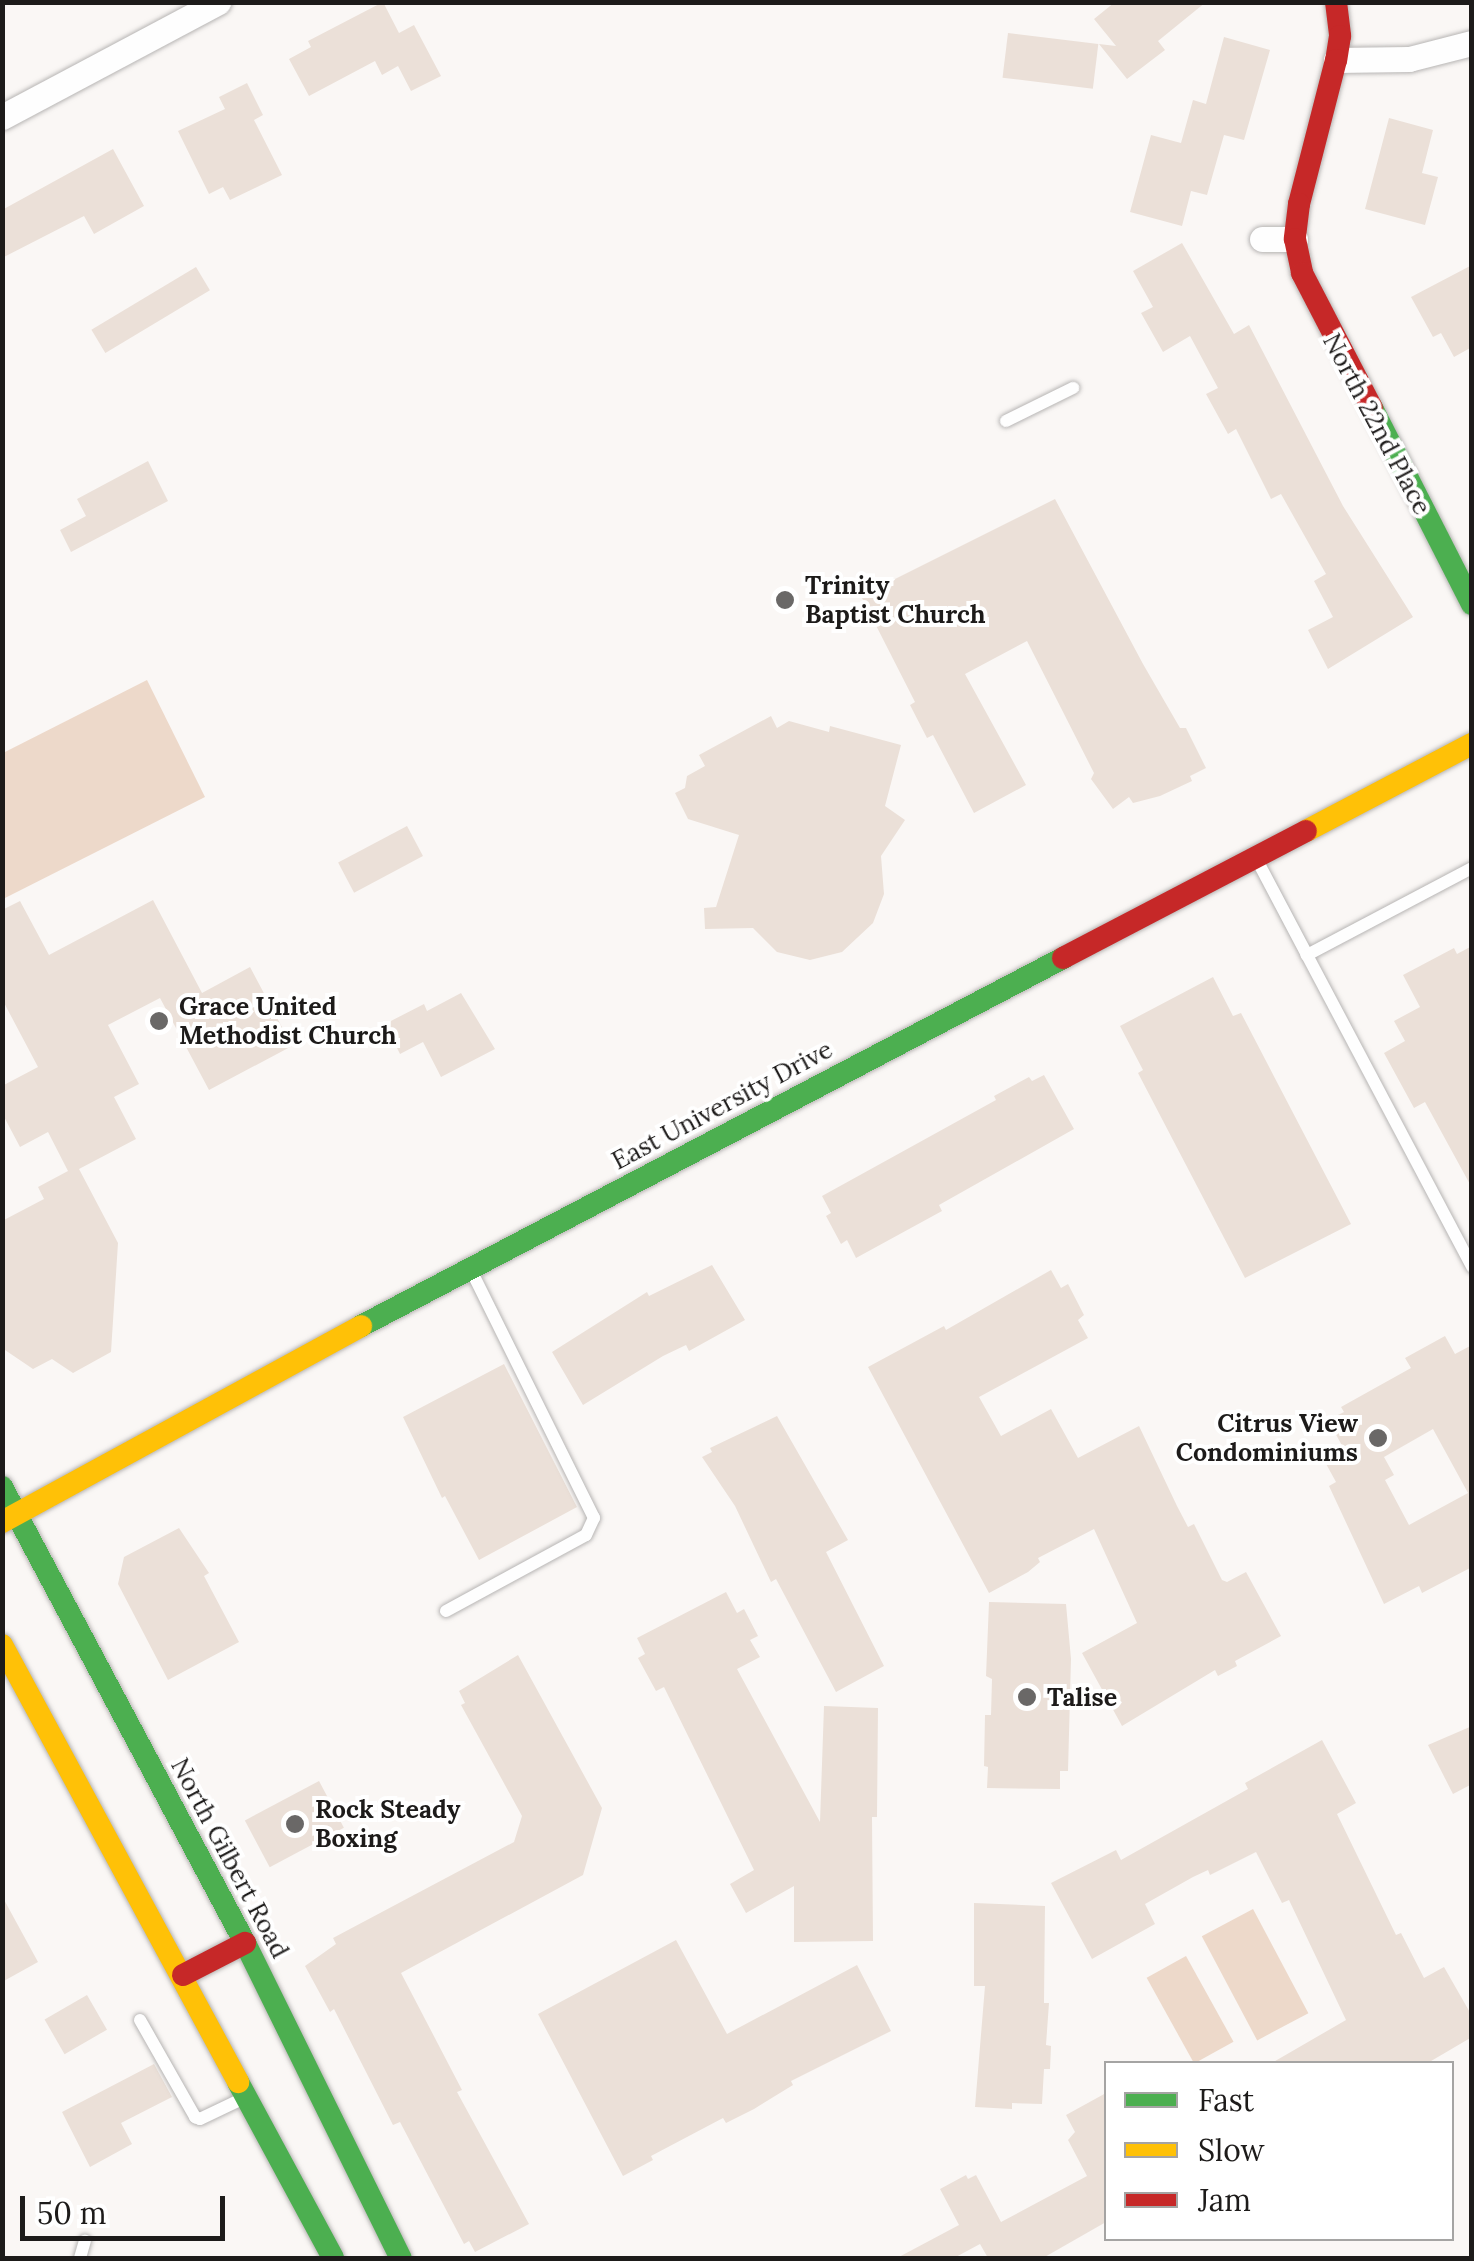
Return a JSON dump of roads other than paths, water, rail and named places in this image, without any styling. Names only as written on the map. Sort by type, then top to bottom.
[{"type":"main road","name":"North 22nd Place","points":[[1336,2],[1340,36],[1336,60],[1303,186],[1295,240],[1318,312],[1472,604]]},
{"type":"main road","name":"East University Drive","points":[[10,1519],[470,1269],[1472,744]]},
{"type":"main road","name":"North Gilbert Road","points":[[2,1487],[10,1519],[244,1944],[401,2258]]},
{"type":"main road","points":[[2,1645],[333,2258]]},
{"type":"main road","points":[[183,1975],[244,1944]]},
{"type":"street","points":[[2,117],[218,2]]},
{"type":"street","points":[[1336,60],[1409,59],[1472,43]]},
{"type":"street","points":[[1262,239],[1295,240]]},
{"type":"lane","points":[[1006,421],[1073,388]]},
{"type":"lane","points":[[1255,858],[1472,1268]]},
{"type":"lane","points":[[1307,955],[1472,868]]},
{"type":"lane","points":[[446,1611],[586,1535],[594,1518],[470,1269]]},
{"type":"lane","points":[[140,2020],[194,2117],[200,2119],[248,2096]]},
{"type":"lane","points":[[80,2258],[86,2240]]},
{"type":"place","name":"Trinity Baptist Church","points":[[785,600]]},
{"type":"place","name":"Grace United Methodist Church","points":[[159,1021]]},
{"type":"place","name":"Citrus View Condominiums","points":[[1378,1438]]},
{"type":"place","name":"Talise","points":[[1027,1697]]},
{"type":"place","name":"Rock Steady Boxing","points":[[295,1824]]}]
